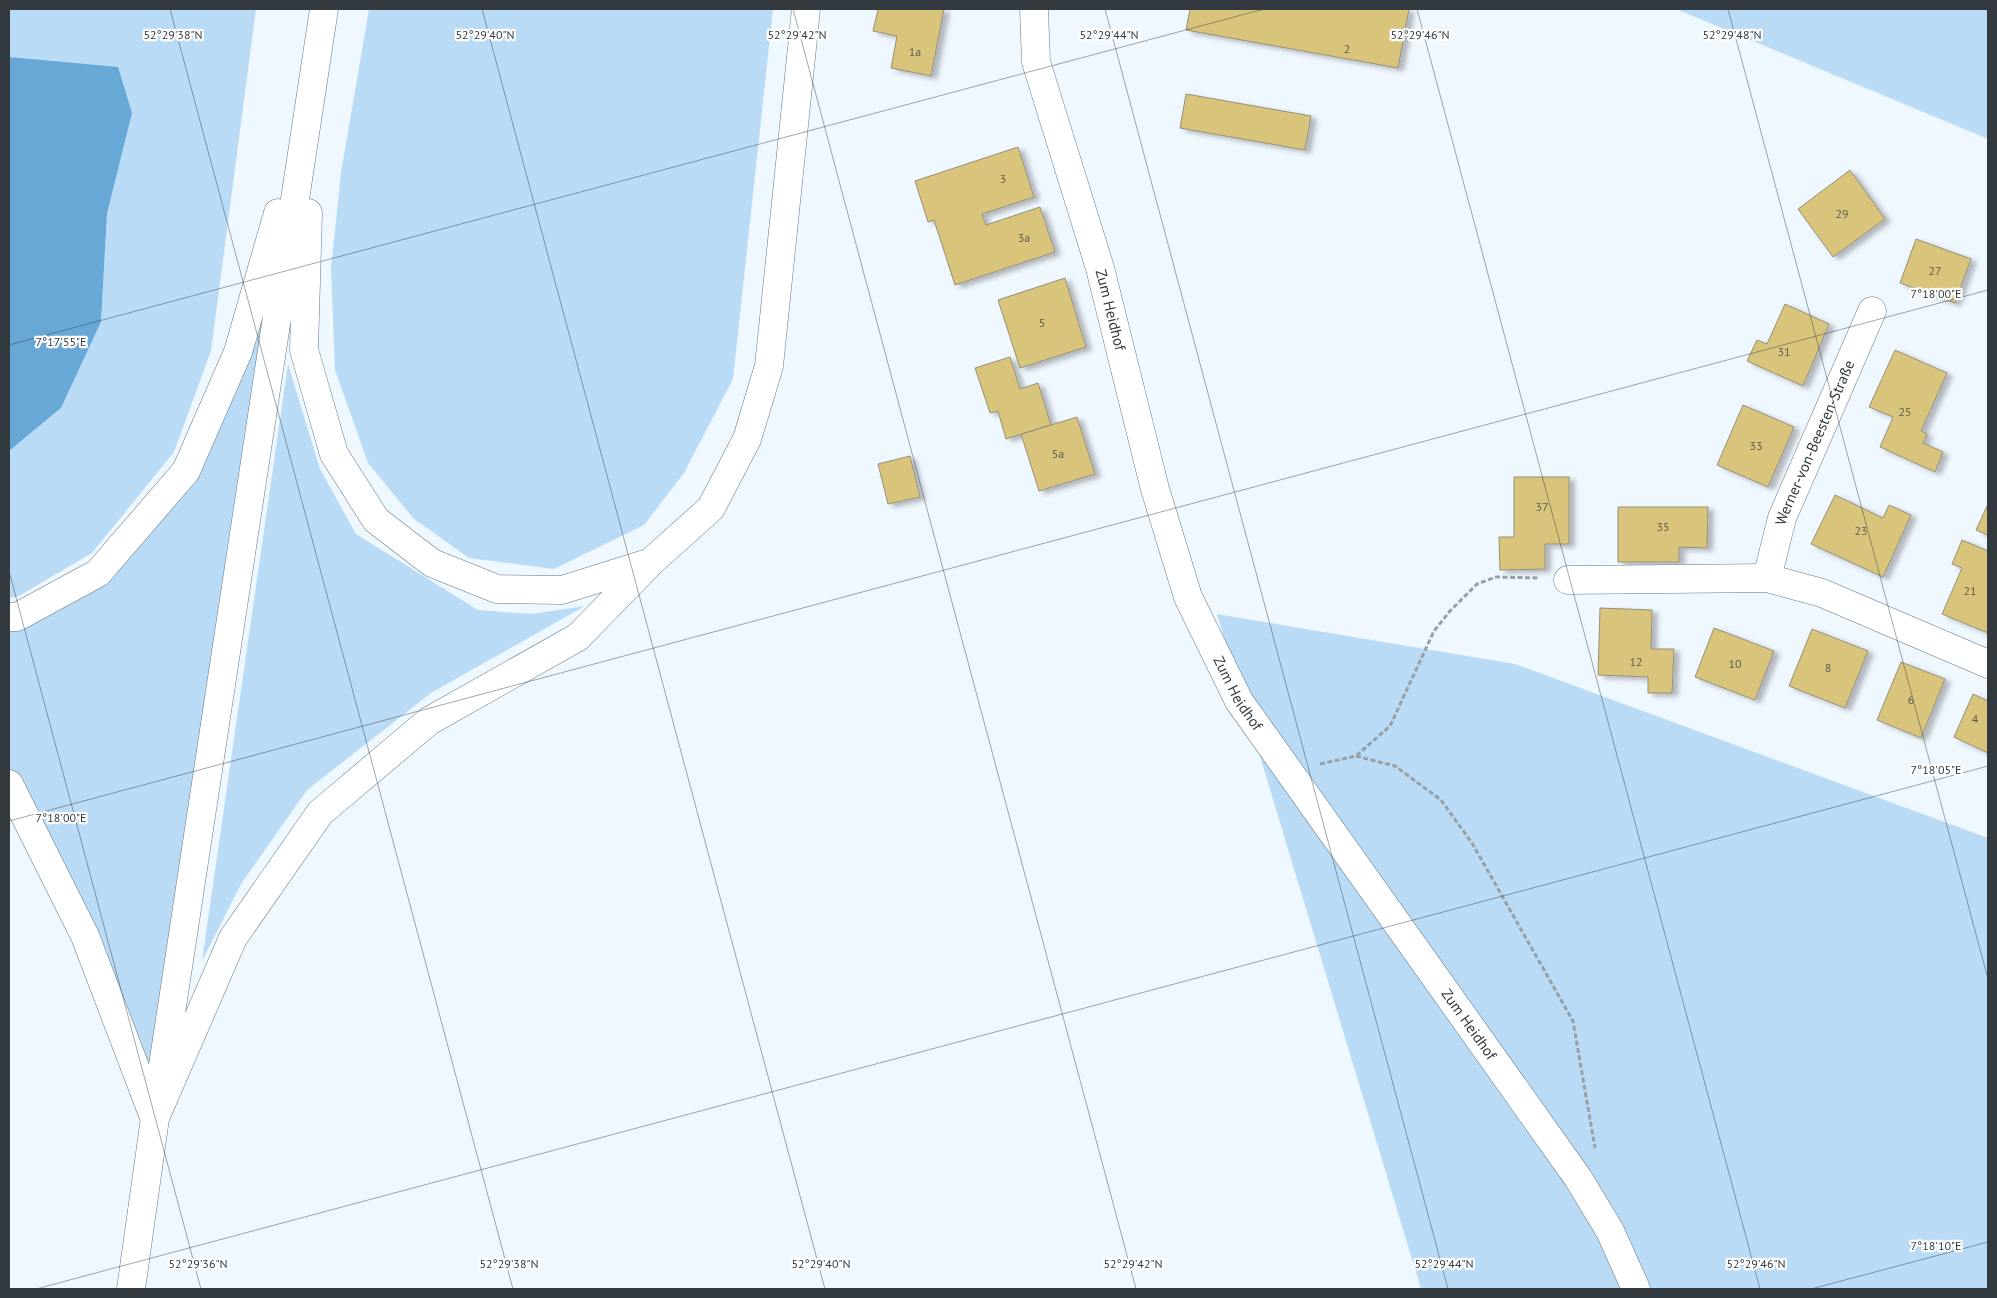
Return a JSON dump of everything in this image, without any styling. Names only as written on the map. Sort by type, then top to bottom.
[{"type":"main road","points":[[131,1289],[155,1118],[324,9]]},
{"type":"main road","points":[[155,1118],[232,938],[320,813],[428,721],[578,637],[652,561],[711,508],[747,438],[769,366],[806,9]]},
{"type":"main road","name":"Zum Heidhof","points":[[1034,9],[1036,62],[1100,268],[1155,489],[1188,597],[1239,701],[1578,1178],[1610,1230],[1636,1289]]},
{"type":"main road","points":[[310,101],[304,350],[334,454],[376,520],[432,563],[496,589],[562,590],[652,561]]},
{"type":"main road","points":[[9,617],[17,617],[98,573],[186,471],[238,352],[310,101]]},
{"type":"main road","name":"Werner-von-Beesten-Straße","points":[[1767,578],[1782,518],[1872,310]]},
{"type":"main road","points":[[1568,580],[1767,578],[1822,594],[1988,664]]},
{"type":"main road","points":[[9,784],[86,936],[155,1118]]},
{"type":"path","points":[[1356,756],[1390,726],[1434,631],[1450,611],[1477,584],[1496,576],[1568,580]]},
{"type":"path","points":[[1288,771],[1356,756],[1395,766],[1441,800],[1472,843],[1574,1022],[1597,1154]]},
{"type":"shaded area","points":[[9,9],[256,9],[211,351],[174,452],[92,553],[17,597],[9,598],[9,451],[61,408],[101,322],[107,214],[132,113],[60,63],[9,57]]},
{"type":"shaded area","points":[[369,9],[773,9],[733,379],[684,473],[644,525],[554,569],[469,558],[414,519],[368,463],[335,370],[331,268],[341,173]]},
{"type":"shaded area","points":[[1676,9],[1988,9],[1988,139]]},
{"type":"shaded area","points":[[310,104],[155,1114],[9,781],[9,619],[100,574],[188,471],[240,352]]},
{"type":"shaded area","points":[[288,364],[320,469],[356,534],[478,610],[531,614],[585,606],[431,693],[307,790],[241,884],[202,961]]},
{"type":"shaded area","points":[[1217,614],[1515,664],[1988,838],[1988,1289],[1421,1289]]},
{"type":"water","points":[[9,57],[118,67],[132,113],[107,214],[101,322],[61,408],[9,451]]},
{"type":"building","points":[[878,9],[944,9],[931,76],[891,68],[897,36],[873,31]]},
{"type":"building","points":[[1190,9],[1409,9],[1398,68],[1186,30]]},
{"type":"building","points":[[1186,94],[1311,116],[1305,150],[1180,128]]},
{"type":"building","points":[[1018,147],[1034,197],[982,214],[986,225],[1040,207],[1055,252],[955,285],[934,220],[928,222],[915,181]]},
{"type":"building","points":[[1850,170],[1885,219],[1833,257],[1798,209]]},
{"type":"building","points":[[1916,239],[1971,259],[1955,303],[1900,283]]},
{"type":"building","points":[[1065,278],[1086,347],[1020,368],[998,300]]},
{"type":"building","points":[[1785,304],[1829,324],[1803,386],[1747,361],[1757,340],[1767,344]]},
{"type":"building","points":[[1895,350],[1947,373],[1921,431],[1927,434],[1923,443],[1943,452],[1935,472],[1880,447],[1893,417],[1869,407]]},
{"type":"building","points":[[1010,357],[1020,389],[1038,383],[1051,425],[1006,439],[998,411],[990,413],[975,368]]},
{"type":"building","points":[[1743,405],[1794,427],[1768,487],[1717,465]]},
{"type":"building","points":[[1077,417],[1095,474],[1039,491],[1021,434]]},
{"type":"building","points":[[910,456],[920,497],[888,504],[878,464]]},
{"type":"building","points":[[1514,477],[1569,477],[1569,544],[1545,544],[1545,569],[1500,570],[1499,537],[1514,537]]},
{"type":"building","points":[[1835,495],[1883,518],[1889,505],[1911,515],[1883,577],[1811,544]]},
{"type":"building","points":[[1988,504],[1988,535],[1976,530]]},
{"type":"building","points":[[1618,507],[1708,507],[1707,548],[1679,547],[1679,562],[1618,562]]},
{"type":"building","points":[[1962,540],[1988,551],[1988,633],[1942,614],[1962,568],[1952,564]]},
{"type":"building","points":[[1600,608],[1652,610],[1651,649],[1674,649],[1672,693],[1648,693],[1648,677],[1598,675]]},
{"type":"building","points":[[1714,628],[1774,651],[1755,700],[1695,677]]},
{"type":"building","points":[[1812,629],[1868,651],[1845,708],[1789,686]]},
{"type":"building","points":[[1901,662],[1945,679],[1921,738],[1877,720]]},
{"type":"building","points":[[1973,694],[1988,701],[1988,753],[1954,737]]}]
